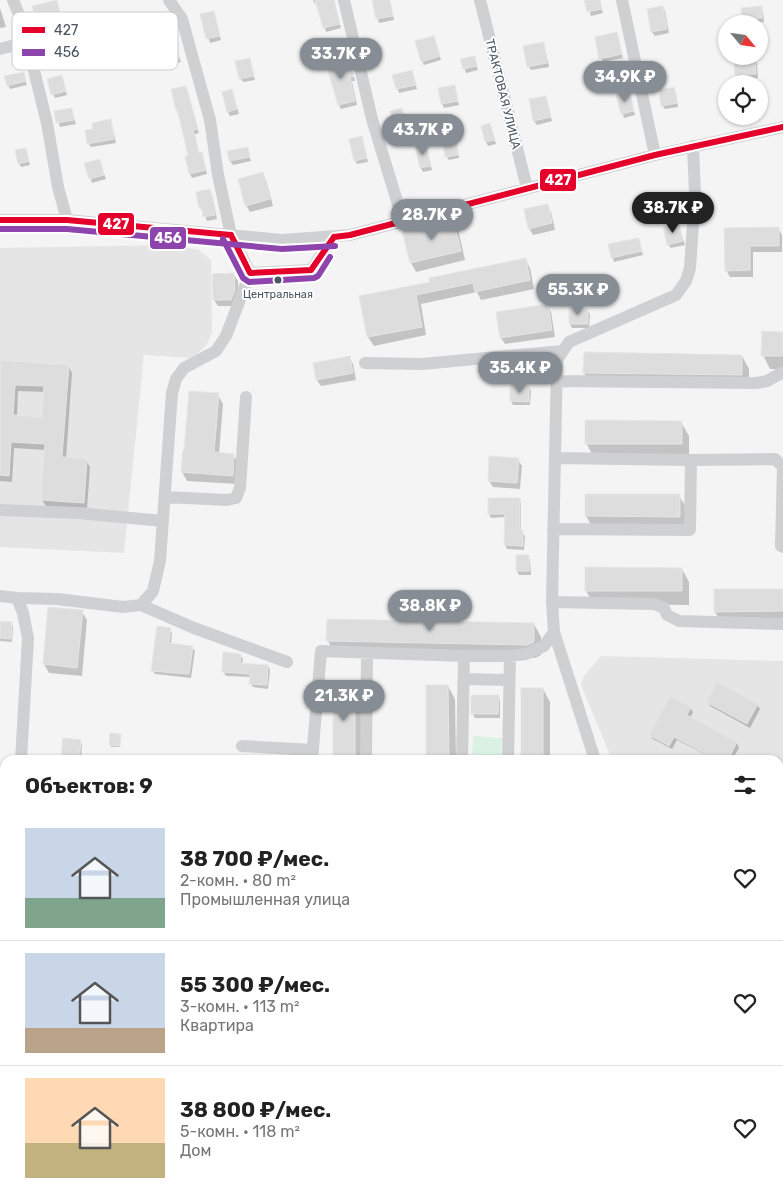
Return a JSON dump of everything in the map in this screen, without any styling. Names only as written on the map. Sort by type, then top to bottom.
[{"type":"street","points":[[13,0],[18,12]]},
{"type":"street","points":[[169,0],[177,12]]},
{"type":"street","points":[[344,0],[372,119],[403,221]]},
{"type":"street","name":"ТРАКТОВАЯ УЛИЦА","points":[[480,0],[526,188]]},
{"type":"street","points":[[622,0],[655,155]]},
{"type":"street","points":[[141,605],[153,591],[160,561],[172,393],[176,379],[184,368],[216,351],[226,336],[250,273],[231,235],[218,175],[210,120],[182,20],[178,14]]},
{"type":"street","points":[[33,70],[47,123],[58,187],[67,220]]},
{"type":"street","points":[[0,220],[67,220],[282,240],[350,235],[655,155],[783,127]]},
{"type":"street","points":[[594,755],[554,632],[552,602],[557,360],[569,342],[676,295],[686,282],[690,268],[695,195],[693,146]]},
{"type":"street","points":[[250,273],[311,270],[334,236]]},
{"type":"street","points":[[365,363],[422,364],[562,351]]},
{"type":"street","points":[[557,381],[756,383],[767,381],[783,372]]},
{"type":"street","points":[[164,497],[227,500],[236,498],[240,488],[246,397]]},
{"type":"street","points":[[555,458],[691,460],[775,458],[783,466],[781,546],[783,548]]},
{"type":"street","points":[[553,529],[690,530],[691,460]]},
{"type":"street","points":[[0,510],[78,513],[163,521]]},
{"type":"street","points":[[0,596],[57,599],[123,606],[141,605],[194,628],[288,662]]},
{"type":"street","points":[[17,598],[23,613],[28,638],[21,755]]},
{"type":"street","points":[[552,602],[654,604],[664,608],[667,615],[679,621],[783,624]]},
{"type":"street","points":[[242,746],[312,755],[321,651],[510,656],[526,654],[544,646],[554,632]]},
{"type":"street","points":[[366,755],[368,653]]},
{"type":"street","points":[[462,755],[464,656]]},
{"type":"street","points":[[508,755],[510,656]]},
{"type":"street","points":[[464,679],[510,680]]},
{"type":"shaded area","points":[[169,245],[199,250],[211,260],[212,333],[206,346],[192,358],[144,355],[124,553],[0,547],[0,248]]},
{"type":"shaded area","points":[[601,656],[783,661],[783,755],[610,755],[581,685],[584,676]]},
{"type":"green space","points":[[473,736],[502,738],[501,755],[472,755]]},
{"type":"building","points":[[57,0],[60,12],[34,12],[32,6]]},
{"type":"building","points":[[315,0],[333,0],[340,24],[323,28]]},
{"type":"building","points":[[372,0],[390,0],[393,16],[376,19]]},
{"type":"building","points":[[584,0],[600,0],[602,9],[587,12]]},
{"type":"building","points":[[663,6],[667,29],[651,32],[647,9]]},
{"type":"building","points":[[762,6],[762,15],[742,15],[741,8]]},
{"type":"building","points":[[214,11],[220,36],[206,39],[200,14]]},
{"type":"building","points":[[617,32],[622,54],[599,59],[595,37]]},
{"type":"building","points":[[434,36],[440,56],[421,62],[415,41]]},
{"type":"building","points":[[544,42],[547,63],[527,67],[523,46]]},
{"type":"building","points":[[475,56],[477,66],[463,69],[460,59]]},
{"type":"building","points":[[339,57],[340,59],[345,58],[347,68],[351,67],[354,77],[350,77],[355,101],[338,105],[325,60]]},
{"type":"building","points":[[250,58],[254,76],[239,79],[235,61]]},
{"type":"building","points":[[734,65],[755,65],[756,74],[735,75]]},
{"type":"building","points":[[412,70],[416,85],[396,89],[392,75]]},
{"type":"building","points":[[24,72],[26,81],[7,86],[4,76]]},
{"type":"building","points":[[62,75],[66,91],[51,95],[47,79]]},
{"type":"building","points":[[455,85],[458,101],[441,104],[438,88]]},
{"type":"building","points":[[186,86],[198,129],[193,130],[199,153],[202,152],[206,170],[189,174],[185,156],[188,156],[178,110],[176,110],[171,89]]},
{"type":"building","points":[[674,87],[677,103],[661,106],[659,90]]},
{"type":"building","points":[[232,89],[237,109],[227,112],[222,92]]},
{"type":"building","points":[[630,92],[634,111],[621,114],[616,95]]},
{"type":"building","points":[[546,96],[551,117],[533,121],[529,99]]},
{"type":"building","points":[[72,108],[74,120],[56,123],[54,111]]},
{"type":"building","points":[[402,108],[406,123],[394,126],[390,111]]},
{"type":"building","points":[[111,119],[114,139],[87,144],[85,130],[93,129],[92,123]]},
{"type":"building","points":[[490,123],[495,140],[485,142],[481,126]]},
{"type":"building","points":[[454,134],[458,155],[445,157],[442,136]]},
{"type":"building","points":[[362,136],[367,158],[354,161],[349,139]]},
{"type":"building","points":[[426,145],[431,166],[420,168],[415,147]]},
{"type":"building","points":[[248,147],[250,157],[229,161],[227,151]]},
{"type":"building","points":[[26,148],[29,161],[18,164],[15,150]]},
{"type":"building","points":[[100,159],[104,175],[89,179],[84,163]]},
{"type":"building","points":[[263,172],[270,199],[245,206],[238,179]]},
{"type":"building","points":[[210,189],[215,215],[203,217],[196,192]]},
{"type":"building","points":[[548,204],[552,223],[528,229],[524,209]]},
{"type":"building","points":[[453,219],[461,251],[410,263],[402,231]]},
{"type":"building","points":[[679,223],[683,241],[667,245],[663,227]]},
{"type":"building","points":[[779,227],[779,246],[750,246],[750,270],[725,271],[724,228]]},
{"type":"building","points":[[639,238],[642,251],[611,258],[608,244]]},
{"type":"building","points":[[526,258],[530,280],[475,292],[473,283],[416,295],[422,327],[367,337],[359,296],[430,282],[429,278]]},
{"type":"building","points":[[234,273],[235,290],[231,300],[213,300],[212,274]]},
{"type":"building","points":[[548,304],[552,330],[500,338],[496,312]]},
{"type":"building","points":[[569,308],[588,309],[588,324],[569,324]]},
{"type":"building","points":[[762,331],[783,332],[783,356],[761,356]]},
{"type":"building","points":[[584,352],[742,355],[742,375],[583,373]]},
{"type":"building","points":[[350,356],[353,373],[316,380],[313,363]]},
{"type":"building","points":[[0,360],[69,365],[62,457],[87,459],[84,503],[41,500],[45,444],[11,442],[9,476],[0,475]],"holes":[[[15,385],[44,386],[42,417],[13,415]]]},
{"type":"building","points":[[510,385],[529,386],[529,402],[510,401]]},
{"type":"building","points":[[189,391],[219,393],[214,452],[234,454],[233,476],[181,472]]},
{"type":"building","points":[[585,420],[682,421],[682,444],[585,444]]},
{"type":"building","points":[[489,456],[519,458],[517,483],[488,481]]},
{"type":"building","points":[[585,494],[680,494],[680,517],[585,516]]},
{"type":"building","points":[[488,498],[520,498],[520,530],[523,530],[523,546],[504,545],[505,514],[488,514]]},
{"type":"building","points":[[516,555],[529,555],[529,571],[516,571]]},
{"type":"building","points":[[585,567],[682,568],[682,591],[585,591]]},
{"type":"building","points":[[714,589],[783,589],[783,611],[714,612]]},
{"type":"building","points":[[48,607],[83,610],[77,668],[43,664]]},
{"type":"building","points":[[327,619],[534,623],[534,642],[527,645],[326,641]]},
{"type":"building","points":[[0,621],[12,622],[11,639],[0,638]]},
{"type":"building","points":[[157,626],[171,628],[169,643],[193,646],[189,674],[151,671]]},
{"type":"building","points":[[223,652],[241,654],[240,663],[268,665],[267,685],[249,684],[250,674],[222,672]]},
{"type":"building","points":[[717,682],[758,704],[747,724],[706,702]]},
{"type":"building","points":[[333,685],[355,685],[355,755],[333,755]]},
{"type":"building","points":[[426,685],[448,685],[449,755],[426,755]]},
{"type":"building","points":[[521,688],[543,688],[543,755],[521,755]]},
{"type":"building","points":[[471,695],[499,695],[498,714],[471,714]]},
{"type":"building","points":[[670,696],[691,707],[687,715],[737,742],[730,755],[708,755],[674,737],[669,746],[649,735]]},
{"type":"building","points":[[110,733],[121,734],[120,746],[109,745]]},
{"type":"building","points":[[63,738],[81,740],[80,755],[61,755]]},
{"type":"transit line","name":"427","points":[[334,237],[350,235],[655,155],[783,127]]},
{"type":"transit line","name":"427","points":[[0,220],[67,220],[231,235]]},
{"type":"transit line","name":"456","points":[[0,229],[67,229],[282,249],[335,246]]},
{"type":"transit line","name":"427","points":[[231,235],[250,273],[311,270],[334,237]]},
{"type":"transit line","name":"456","points":[[223,239],[243,278],[249,282],[314,278],[318,276],[330,257]]},
{"type":"place","name":"Центральная","points":[[278,280]]}]
